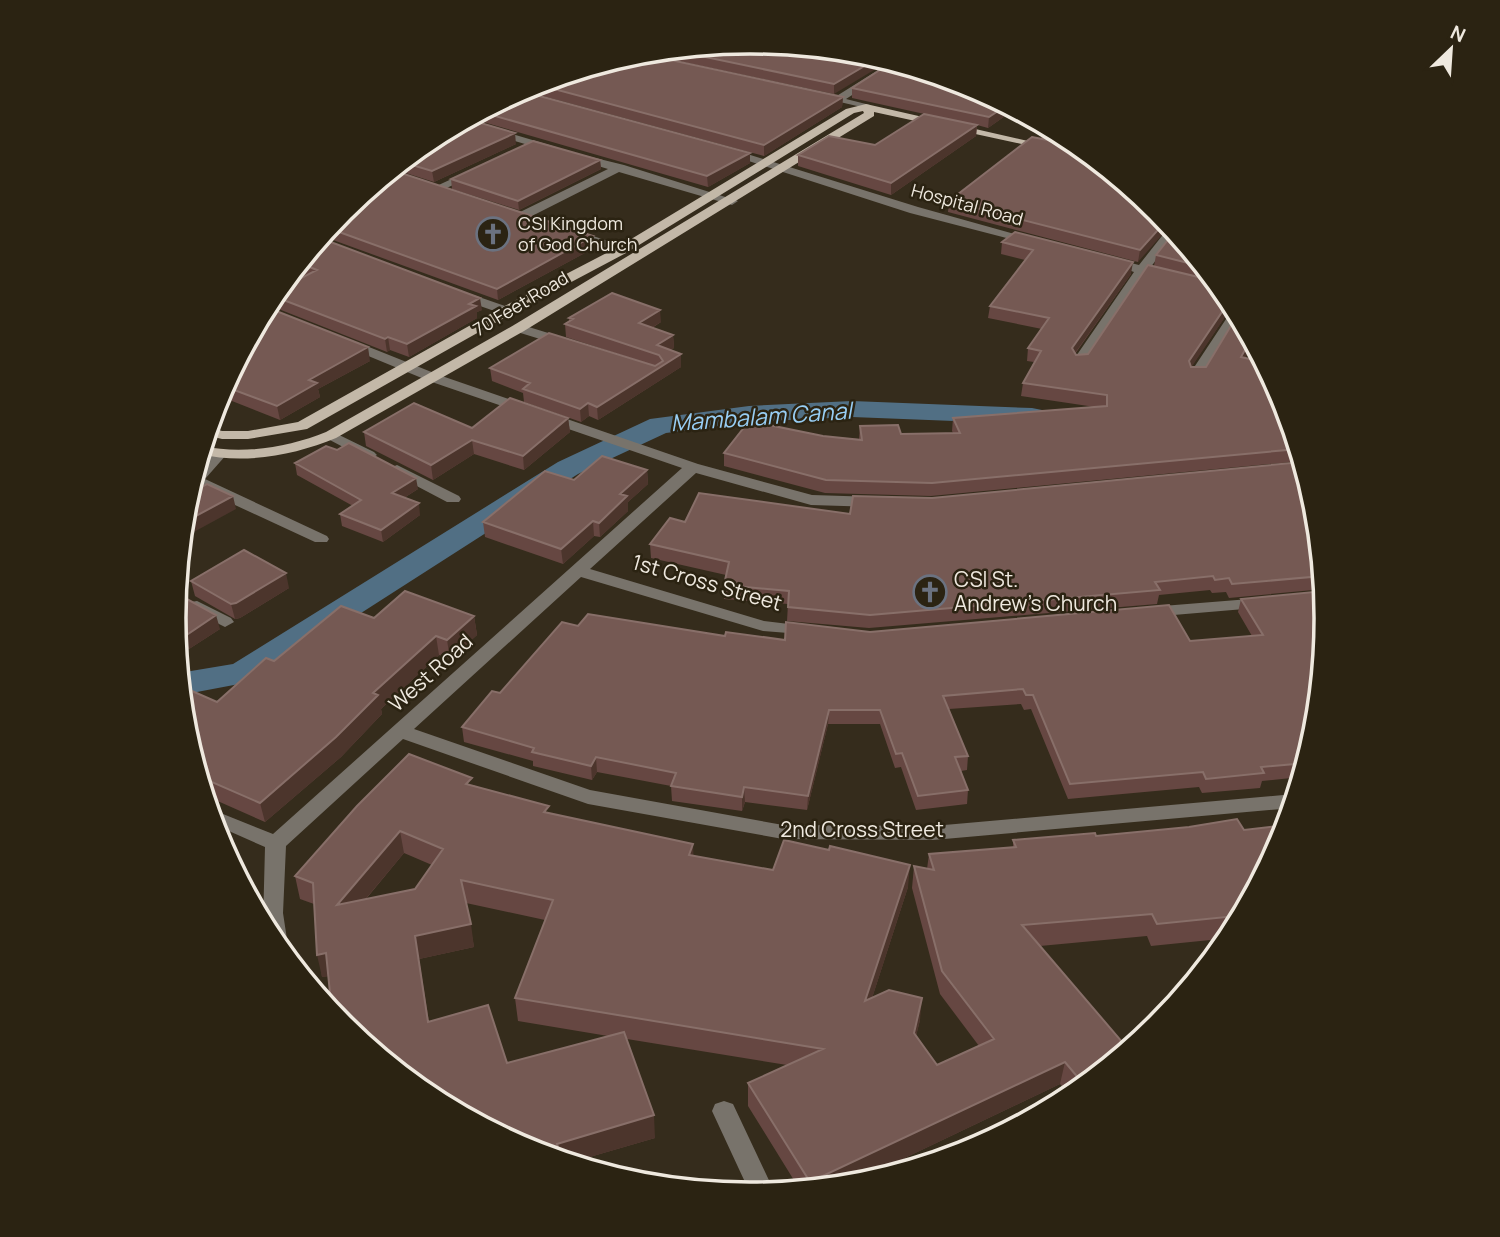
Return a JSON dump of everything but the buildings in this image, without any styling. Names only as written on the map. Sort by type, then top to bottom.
[{"type":"main road","points":[[217,434],[248,435],[302,426],[506,311],[622,250],[850,111],[866,107],[1064,150]]},
{"type":"main road","name":"70 Feet Road","points":[[211,452],[219,454],[304,446],[331,435],[434,378],[732,201],[870,114],[866,107]]},
{"type":"street","points":[[837,100],[883,70]]},
{"type":"street","points":[[811,95],[866,107]]},
{"type":"street","points":[[485,129],[732,201]]},
{"type":"street","points":[[519,149],[531,144]]},
{"type":"street","points":[[713,147],[766,162]]},
{"type":"street","name":"Hospital Road","points":[[766,162],[914,210],[1048,245]]},
{"type":"street","points":[[461,197],[430,187],[484,167]]},
{"type":"street","points":[[523,216],[620,167]]},
{"type":"street","points":[[560,229],[622,250]]},
{"type":"street","points":[[1079,362],[1167,238]]},
{"type":"street","points":[[1102,259],[1177,279]]},
{"type":"street","points":[[443,288],[506,311]]},
{"type":"street","points":[[1196,375],[1229,321]]},
{"type":"street","points":[[519,328],[580,348]]},
{"type":"street","points":[[336,338],[434,378],[693,467],[811,500],[891,503]]},
{"type":"street","points":[[331,435],[453,499]]},
{"type":"street","points":[[206,468],[219,454]]},
{"type":"street","name":"West Road","points":[[275,843],[693,467]]},
{"type":"street","points":[[202,486],[321,539]]},
{"type":"street","name":"1st Cross Street","points":[[580,571],[763,626],[829,633]]},
{"type":"street","points":[[187,599],[225,622]]},
{"type":"street","points":[[1131,614],[1283,601]]},
{"type":"street","name":"2nd Cross Street","points":[[400,731],[588,797],[783,832],[933,833],[1283,802]]},
{"type":"street","points":[[224,821],[275,843],[273,920]]},
{"type":"street","points":[[724,1111],[758,1183]]},
{"type":"waterway","name":"Mambalam Canal","points":[[190,682],[243,673],[568,468],[660,425],[749,414],[852,409],[1032,416]]},
{"type":"place","name":"CSI Kingdom of God Church","points":[[493,234]]},
{"type":"place","name":"CSI St. Andrew's Church","points":[[930,592]]}]
